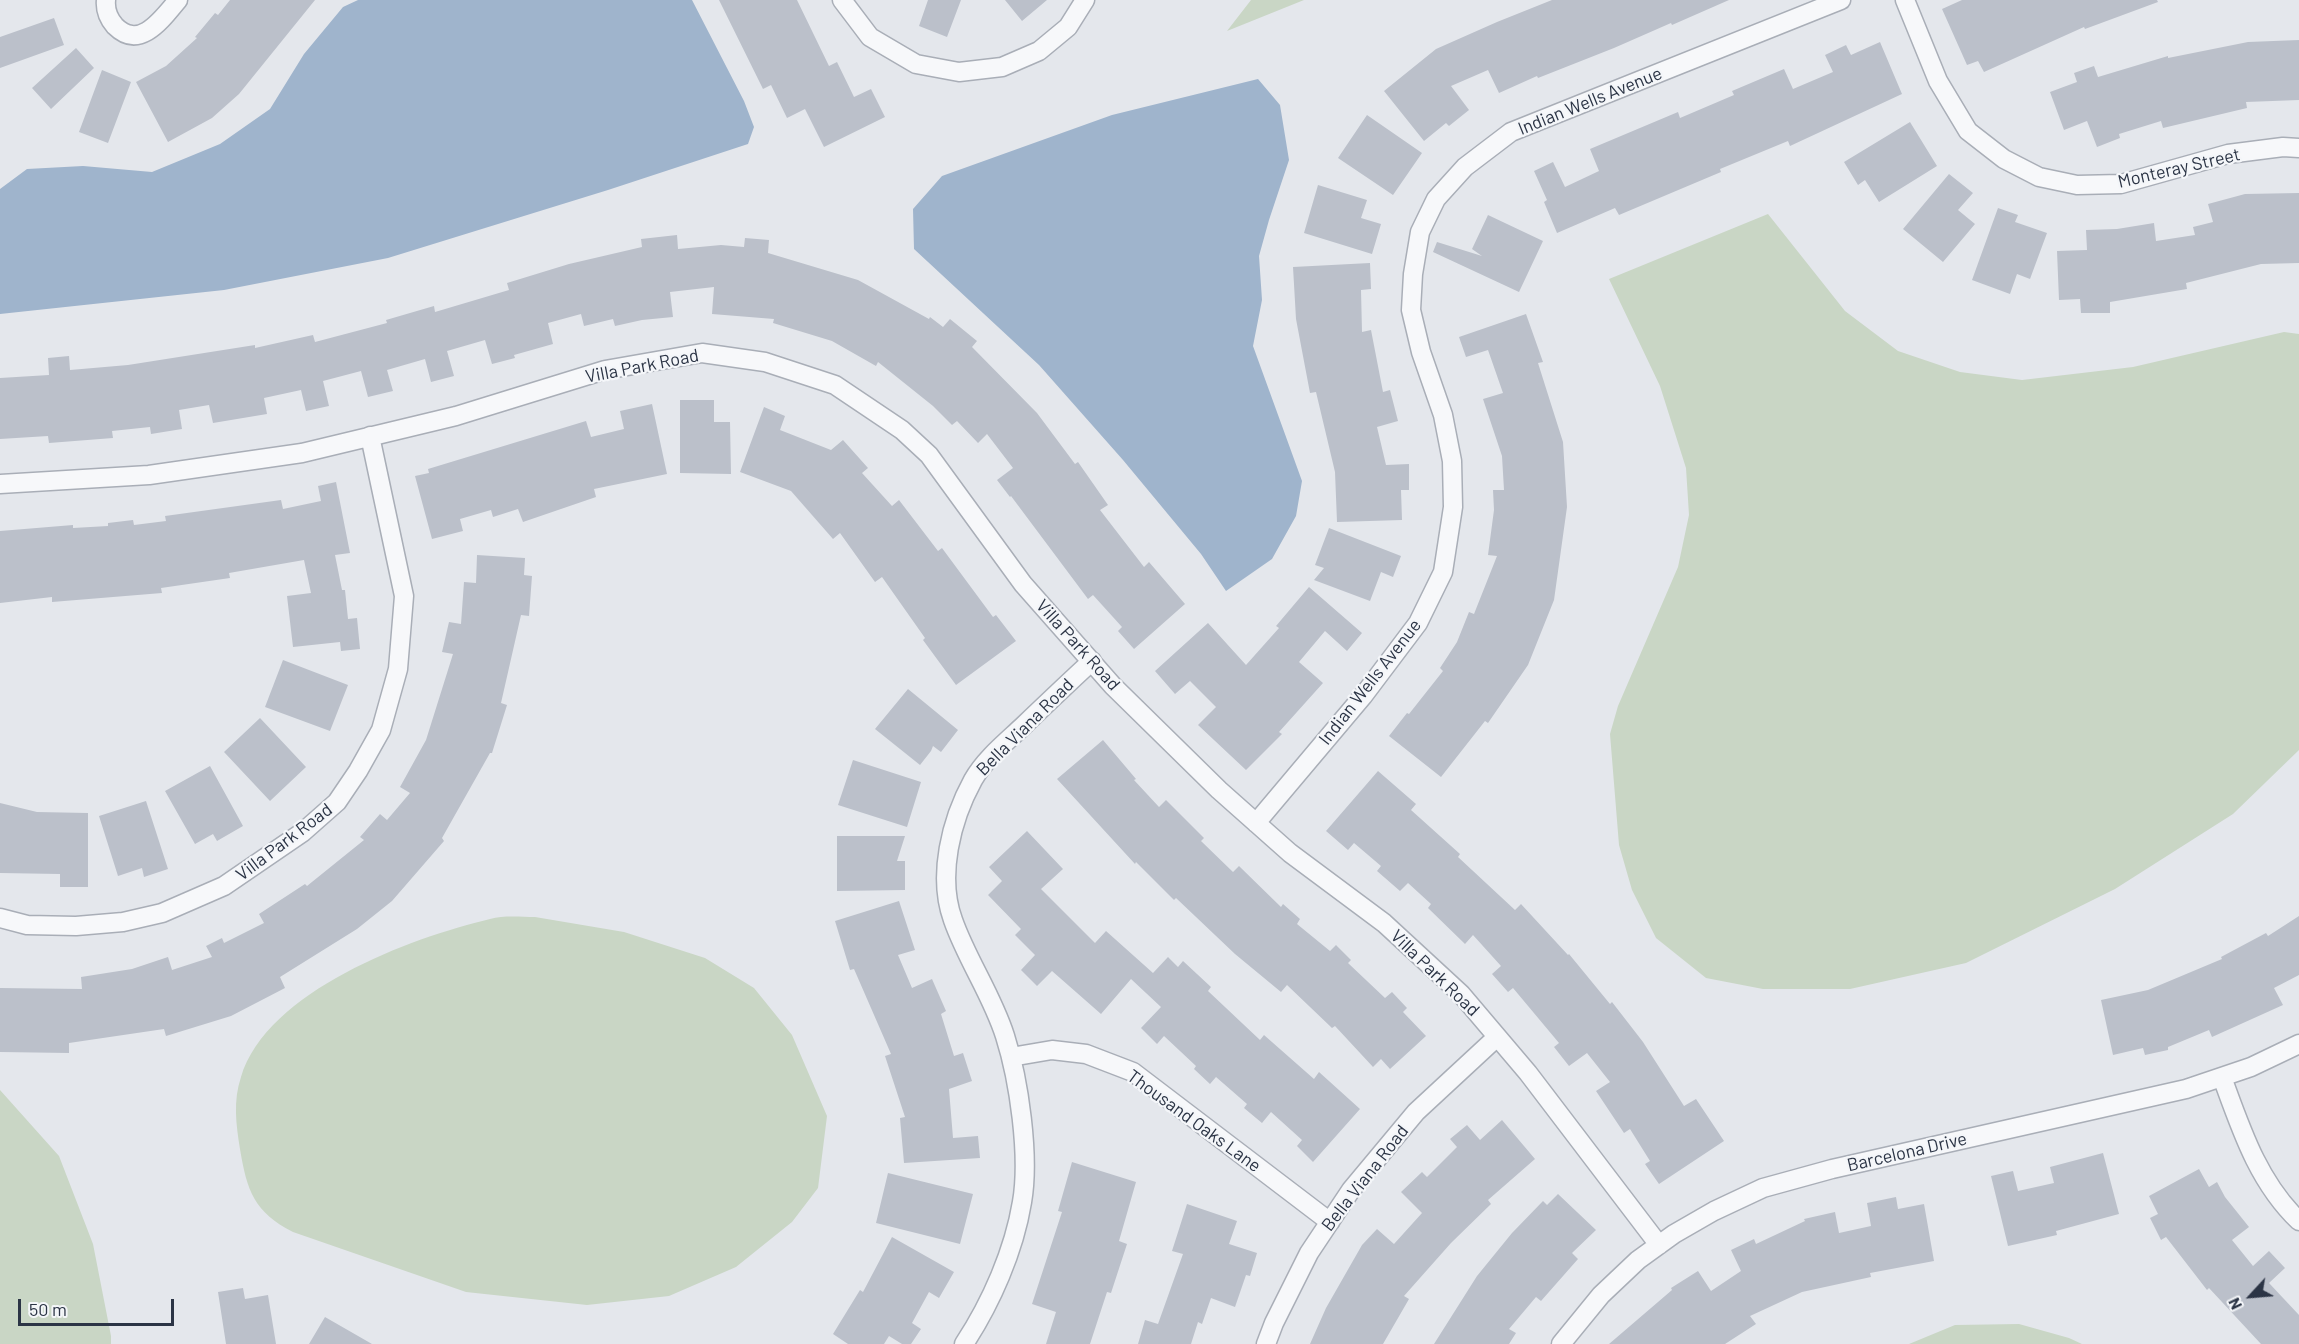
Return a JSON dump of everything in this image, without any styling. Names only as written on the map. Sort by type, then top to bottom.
[{"type":"street","points":[[106,0],[105,9],[110,21],[131,36],[155,27],[178,0]]},
{"type":"street","points":[[842,0],[870,37],[916,64],[959,72],[1002,67],[1039,51],[1068,27],[1085,0]]},
{"type":"street","name":"Indian Wells Avenue","points":[[1256,823],[1377,678],[1418,623],[1443,572],[1453,507],[1452,461],[1443,415],[1421,352],[1411,310],[1413,274],[1420,232],[1436,199],[1465,167],[1511,132],[1841,0]]},
{"type":"street","name":"Monteray Street","points":[[1905,0],[1938,81],[1968,131],[2004,159],[2039,177],[2077,185],[2121,184],[2228,154],[2283,147],[2299,148]]},
{"type":"street","name":"Villa Park Road","points":[[0,484],[149,475],[302,453],[456,416],[605,370],[702,352],[765,362],[835,385],[902,430],[929,455],[1023,584],[1122,694],[1219,790],[1290,853],[1384,923],[1461,994],[1528,1073],[1659,1245]]},
{"type":"street","name":"Villa Park Road","points":[[0,918],[27,925],[76,926],[123,922],[162,913],[224,886],[303,832],[337,802],[381,730],[398,669],[404,596],[370,436]]},
{"type":"street","name":"Bella Viana Road","points":[[964,1344],[983,1314],[1006,1259],[1022,1202],[1024,1154],[1020,1097],[1011,1057],[992,999],[952,920],[946,885],[948,848],[958,816],[974,780],[996,751],[1092,661]]},
{"type":"street","name":"Bella Viana Road","points":[[1266,1344],[1274,1323],[1310,1253],[1351,1190],[1416,1112],[1497,1037]]},
{"type":"street","name":"Barcelona Drive","points":[[1562,1344],[1601,1295],[1638,1260],[1714,1210],[1763,1188],[1832,1169],[2186,1089],[2252,1067],[2299,1044]]},
{"type":"street","name":"Thousand Oaks Lane","points":[[1011,1057],[1052,1050],[1086,1054],[1133,1072],[1330,1222]]},
{"type":"street","points":[[2222,1077],[2243,1136],[2254,1159],[2277,1196],[2299,1221]]},
{"type":"green space","points":[[1251,0],[1304,0],[1227,31]]},
{"type":"green space","points":[[1768,214],[1845,311],[1898,351],[1960,372],[2022,380],[2133,367],[2284,332],[2299,334],[2299,750],[2233,814],[2115,889],[1966,963],[1850,989],[1763,989],[1706,978],[1656,938],[1632,890],[1619,845],[1610,734],[1618,706],[1678,567],[1689,515],[1686,468],[1660,386],[1609,279]]},
{"type":"green space","points":[[535,917],[624,932],[705,958],[754,988],[792,1035],[827,1116],[818,1188],[792,1222],[736,1267],[669,1296],[587,1305],[466,1292],[293,1232],[269,1216],[255,1199],[246,1177],[240,1149],[236,1122],[237,1095],[241,1077],[256,1046],[280,1019],[310,994],[345,973],[383,955],[421,940],[490,919]]},
{"type":"green space","points":[[0,1090],[59,1156],[93,1244],[111,1344],[0,1344]]},
{"type":"green space","points":[[2019,1324],[2082,1344],[1909,1344],[1955,1325]]},
{"type":"water","points":[[358,0],[692,0],[744,101],[754,127],[748,144],[388,258],[224,290],[0,314],[0,189],[27,169],[83,166],[152,172],[220,144],[270,109],[304,54],[343,7]]},
{"type":"water","points":[[1258,79],[1280,105],[1289,160],[1259,256],[1262,300],[1253,346],[1302,481],[1296,516],[1272,559],[1226,591],[1201,554],[1123,460],[1039,365],[914,249],[913,209],[942,176],[1112,115]]},
{"type":"building","points":[[230,0],[315,0],[239,94],[212,118],[168,142],[136,82],[166,66],[197,38],[195,37],[215,13],[218,15]]},
{"type":"building","points":[[719,0],[797,0],[829,66],[837,62],[854,97],[871,89],[885,117],[824,147],[805,109],[787,118],[771,85],[763,89]]},
{"type":"building","points":[[928,0],[961,0],[947,37],[919,26]]},
{"type":"building","points":[[1005,0],[1047,0],[1022,21]]},
{"type":"building","points":[[1552,0],[1729,0],[1672,25],[1671,23],[1499,93],[1488,70],[1451,86],[1469,110],[1449,126],[1446,123],[1424,141],[1384,91],[1436,49]]},
{"type":"building","points":[[1962,0],[2157,0],[2158,2],[2085,29],[2084,27],[1984,72],[1978,61],[1967,65],[1942,9]]},
{"type":"building","points":[[54,18],[64,45],[0,68],[0,37]]},
{"type":"building","points":[[2299,40],[2299,100],[2246,102],[2247,108],[2163,128],[2161,121],[2119,134],[2120,138],[2097,147],[2087,121],[2064,130],[2050,92],[2077,82],[2074,73],[2094,66],[2098,77],[2168,56],[2168,58],[2248,42]]},
{"type":"building","points":[[1880,42],[1902,94],[1790,146],[1788,141],[1619,215],[1615,208],[1557,233],[1544,202],[1547,200],[1534,171],[1553,162],[1565,187],[1599,171],[1590,149],[1678,112],[1680,118],[1734,95],[1732,91],[1784,69],[1793,89],[1833,72],[1825,55],[1846,45],[1851,55]]},
{"type":"building","points":[[76,48],[94,68],[51,109],[32,88]]},
{"type":"building","points":[[102,70],[131,82],[108,143],[79,132]]},
{"type":"building","points":[[1367,115],[1422,153],[1393,195],[1338,158]]},
{"type":"building","points":[[1910,122],[1937,166],[1879,202],[1865,180],[1858,185],[1844,162]]},
{"type":"building","points":[[1949,174],[1973,193],[1958,210],[1975,224],[1943,262],[1903,229]]},
{"type":"building","points":[[1318,185],[1367,200],[1361,218],[1381,224],[1372,254],[1304,233]]},
{"type":"building","points":[[2299,193],[2299,263],[2261,264],[2186,283],[2187,289],[2110,302],[2110,313],[2081,313],[2080,299],[2059,300],[2057,251],[2087,250],[2086,230],[2117,229],[2154,223],[2156,241],[2195,235],[2193,227],[2213,222],[2208,204],[2245,194]]},
{"type":"building","points":[[1998,208],[2018,215],[2015,222],[2047,233],[2030,279],[2017,274],[2010,294],[1972,280]]},
{"type":"building","points":[[1488,215],[1543,241],[1519,292],[1433,252],[1437,242],[1482,256],[1472,249]]},
{"type":"building","points":[[677,235],[678,249],[721,245],[744,247],[745,238],[769,240],[768,253],[858,280],[929,319],[930,317],[943,327],[950,319],[977,341],[972,347],[1037,413],[1075,464],[1078,462],[1108,505],[1100,510],[1144,567],[1149,562],[1185,604],[1134,649],[1118,631],[1122,627],[1093,595],[1088,599],[997,480],[1013,468],[987,434],[978,443],[957,421],[952,425],[933,406],[878,362],[876,366],[832,341],[773,323],[774,319],[712,314],[714,287],[670,292],[673,317],[615,326],[613,319],[584,326],[581,314],[548,323],[553,344],[492,364],[485,340],[447,351],[454,376],[431,382],[425,359],[387,370],[393,391],[368,397],[361,371],[323,381],[329,406],[306,411],[301,390],[264,398],[267,414],[213,423],[209,405],[179,410],[182,429],[151,434],[150,427],[112,431],[113,438],[49,443],[48,436],[0,439],[0,378],[49,375],[48,358],[69,356],[70,370],[128,365],[255,345],[255,348],[313,335],[315,342],[387,323],[386,320],[434,306],[435,312],[509,290],[507,283],[569,264],[642,247],[641,239]]},
{"type":"building","points":[[1370,263],[1371,289],[1361,290],[1362,332],[1371,330],[1383,392],[1390,390],[1398,421],[1377,427],[1386,465],[1409,464],[1409,490],[1401,490],[1402,520],[1337,522],[1335,472],[1316,392],[1310,393],[1296,319],[1293,267]]},
{"type":"building","points":[[1526,314],[1543,362],[1538,363],[1563,442],[1567,507],[1554,600],[1528,665],[1488,723],[1485,721],[1441,777],[1389,736],[1443,671],[1440,668],[1457,642],[1469,612],[1474,614],[1497,556],[1488,555],[1494,510],[1493,490],[1504,490],[1502,456],[1483,399],[1503,393],[1488,350],[1466,357],[1459,337]]},
{"type":"building","points":[[680,400],[714,400],[714,422],[730,422],[731,474],[680,473]]},
{"type":"building","points":[[652,404],[667,474],[594,489],[596,497],[523,522],[518,509],[493,517],[491,510],[460,519],[463,531],[432,539],[415,476],[429,473],[428,469],[586,421],[591,437],[624,429],[620,411]]},
{"type":"building","points":[[764,407],[785,416],[780,430],[831,450],[843,440],[868,468],[862,473],[892,506],[899,500],[938,551],[942,548],[993,617],[996,615],[1016,641],[956,685],[882,577],[875,582],[840,533],[833,539],[791,491],[740,472]]},
{"type":"building","points":[[336,482],[350,553],[335,555],[342,590],[345,590],[348,619],[357,618],[360,649],[341,651],[340,642],[293,647],[287,596],[311,593],[304,560],[229,573],[230,578],[161,588],[162,593],[52,602],[52,597],[0,603],[0,531],[73,525],[73,528],[108,526],[108,523],[133,520],[134,525],[166,521],[165,516],[281,500],[283,509],[321,501],[318,486]]},
{"type":"building","points":[[1329,528],[1401,556],[1393,577],[1381,572],[1370,601],[1314,580],[1324,568],[1315,565]]},
{"type":"building","points":[[477,555],[525,558],[524,575],[532,576],[529,616],[521,615],[501,703],[507,705],[492,753],[442,838],[444,841],[392,901],[357,929],[280,977],[285,988],[231,1016],[166,1036],[164,1029],[69,1043],[69,1053],[0,1052],[0,988],[82,989],[81,977],[132,969],[168,957],[172,970],[212,957],[206,946],[222,938],[224,943],[264,923],[259,914],[305,884],[307,886],[364,840],[360,837],[380,814],[387,820],[410,793],[400,787],[426,740],[453,654],[442,652],[449,622],[461,624],[464,582],[476,583]]},
{"type":"building","points":[[1309,587],[1362,633],[1347,651],[1325,631],[1299,662],[1323,683],[1279,732],[1282,734],[1246,770],[1198,725],[1216,707],[1190,681],[1175,694],[1155,671],[1208,623],[1246,665],[1279,628],[1276,626]]},
{"type":"building","points":[[283,660],[348,685],[330,731],[265,707]]},
{"type":"building","points":[[908,689],[958,730],[941,752],[933,746],[920,765],[875,729]]},
{"type":"building","points":[[260,718],[306,767],[270,801],[224,752]]},
{"type":"building","points":[[1103,740],[1136,779],[1134,780],[1159,807],[1166,800],[1204,838],[1201,841],[1233,872],[1239,866],[1281,907],[1283,904],[1300,919],[1297,924],[1330,951],[1336,945],[1351,960],[1348,963],[1385,998],[1392,992],[1407,1008],[1403,1012],[1426,1036],[1390,1069],[1381,1059],[1373,1067],[1335,1026],[1332,1028],[1287,985],[1281,992],[1235,954],[1176,898],[1174,900],[1136,862],[1135,864],[1057,779]]},
{"type":"building","points":[[853,760],[921,782],[907,827],[838,805]]},
{"type":"building","points":[[210,766],[243,826],[217,841],[213,834],[195,844],[165,791]]},
{"type":"building","points":[[1378,771],[1416,804],[1411,810],[1460,854],[1458,857],[1515,910],[1521,904],[1569,954],[1610,1004],[1612,1002],[1643,1042],[1684,1106],[1696,1099],[1724,1141],[1659,1184],[1645,1164],[1650,1161],[1630,1129],[1624,1133],[1596,1091],[1610,1082],[1587,1053],[1569,1066],[1554,1047],[1559,1043],[1513,988],[1508,992],[1492,974],[1501,966],[1473,935],[1465,944],[1428,908],[1431,904],[1408,883],[1400,891],[1377,871],[1381,866],[1354,843],[1348,850],[1326,831]]},
{"type":"building","points":[[146,801],[168,869],[144,877],[142,868],[118,876],[99,816]]},
{"type":"building","points":[[0,803],[37,812],[88,813],[88,887],[60,887],[60,874],[0,873]]},
{"type":"building","points":[[1027,831],[1063,869],[1041,889],[1095,943],[1106,931],[1153,973],[1168,957],[1178,967],[1183,961],[1211,987],[1208,991],[1260,1040],[1264,1035],[1314,1079],[1319,1072],[1360,1109],[1313,1162],[1297,1146],[1302,1140],[1271,1112],[1262,1123],[1244,1108],[1247,1104],[1216,1077],[1210,1084],[1194,1069],[1196,1066],[1164,1036],[1157,1044],[1141,1028],[1161,1007],[1131,979],[1101,1014],[1052,971],[1037,986],[1021,970],[1035,955],[1015,935],[1021,929],[988,895],[1002,881],[989,867]]},
{"type":"building","points":[[837,836],[905,836],[897,861],[905,861],[905,890],[837,891]]},
{"type":"building","points":[[899,901],[915,950],[898,955],[912,988],[932,979],[946,1011],[941,1014],[954,1056],[963,1053],[972,1081],[949,1089],[953,1138],[978,1136],[980,1158],[904,1163],[900,1118],[905,1117],[885,1056],[891,1054],[854,969],[850,970],[835,921]]},
{"type":"building","points":[[2299,916],[2299,975],[2274,988],[2283,1005],[2212,1037],[2209,1030],[2168,1047],[2168,1050],[2145,1055],[2143,1048],[2113,1055],[2101,1000],[2148,990],[2222,959],[2221,957],[2266,933],[2268,936]]},
{"type":"building","points":[[1502,1120],[1535,1159],[1488,1200],[1491,1204],[1451,1243],[1404,1296],[1409,1299],[1383,1344],[1310,1344],[1326,1308],[1362,1245],[1377,1229],[1394,1244],[1422,1213],[1401,1192],[1422,1172],[1427,1177],[1457,1147],[1450,1139],[1467,1125],[1480,1140]]},
{"type":"building","points":[[2103,1153],[2119,1214],[2056,1231],[2057,1235],[2008,1246],[1991,1176],[2013,1171],[2018,1191],[2054,1183],[2050,1167]]},
{"type":"building","points":[[1072,1162],[1136,1182],[1119,1241],[1127,1244],[1111,1293],[1107,1292],[1090,1344],[1046,1344],[1056,1312],[1032,1304],[1062,1212],[1058,1211]]},
{"type":"building","points":[[2199,1169],[2209,1187],[2217,1182],[2225,1197],[2249,1227],[2232,1240],[2253,1266],[2269,1251],[2285,1268],[2269,1283],[2299,1315],[2299,1344],[2261,1344],[2209,1288],[2207,1290],[2166,1237],[2161,1240],[2150,1218],[2158,1214],[2149,1196]]},
{"type":"building","points":[[888,1173],[973,1194],[960,1244],[876,1223]]},
{"type":"building","points":[[1558,1194],[1596,1230],[1572,1253],[1578,1259],[1541,1301],[1536,1297],[1509,1329],[1516,1333],[1509,1344],[1434,1344],[1477,1276],[1512,1233],[1543,1201],[1547,1205]]},
{"type":"building","points":[[1896,1197],[1898,1209],[1924,1204],[1934,1261],[1870,1273],[1871,1277],[1802,1292],[1750,1316],[1756,1324],[1725,1344],[1609,1344],[1672,1290],[1671,1288],[1698,1271],[1711,1291],[1741,1271],[1731,1250],[1754,1239],[1756,1244],[1805,1221],[1804,1219],[1835,1212],[1839,1233],[1871,1226],[1867,1203]]},
{"type":"building","points":[[1187,1204],[1237,1221],[1229,1244],[1257,1253],[1250,1276],[1246,1275],[1235,1307],[1211,1298],[1202,1324],[1198,1322],[1191,1344],[1138,1344],[1145,1320],[1158,1324],[1183,1254],[1172,1251]]},
{"type":"building","points":[[892,1237],[954,1272],[939,1298],[929,1292],[912,1323],[921,1329],[911,1344],[902,1344],[889,1336],[884,1344],[848,1344],[833,1334],[860,1290],[863,1292]]},
{"type":"building","points":[[243,1288],[245,1299],[268,1295],[276,1344],[226,1344],[218,1292]]},
{"type":"building","points":[[325,1317],[372,1344],[309,1344]]}]
